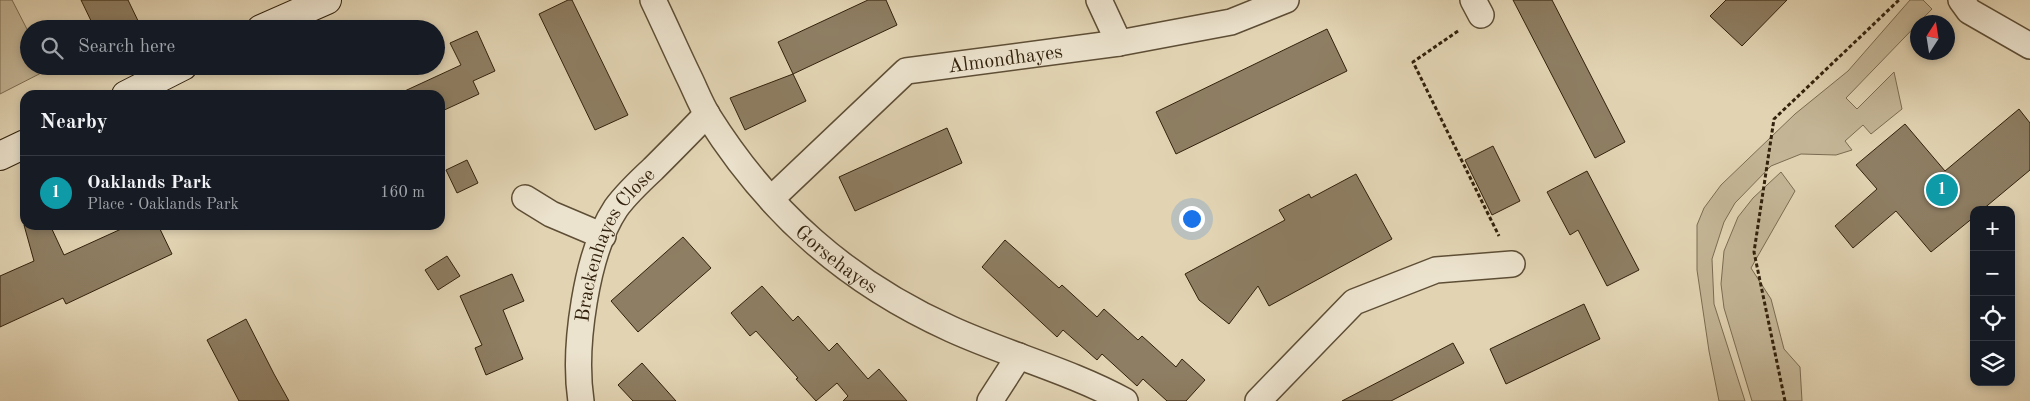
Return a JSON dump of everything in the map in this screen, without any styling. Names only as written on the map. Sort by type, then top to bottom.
[{"type":"street","points":[[281,20],[327,0]]},
{"type":"street","name":"Gorsehayes","points":[[653,0],[707,114],[729,147],[771,199],[811,241],[897,303],[952,330],[1073,376],[1125,401]]},
{"type":"street","points":[[1099,0],[1119,42]]},
{"type":"street","name":"Almondhayes","points":[[771,199],[906,71],[1119,42],[1231,22],[1286,0]]},
{"type":"street","points":[[1961,0],[1969,10],[2030,46]]},
{"type":"street","points":[[136,90],[165,75]]},
{"type":"street","name":"Brackenhayes Close","points":[[581,401],[578,366],[581,326],[587,285],[603,236],[615,210],[624,197],[707,114]]},
{"type":"street","points":[[0,156],[20,146]]},
{"type":"street","points":[[524,198],[551,214],[603,236]]},
{"type":"street","points":[[1258,401],[1354,302],[1436,270],[1512,264]]},
{"type":"street","points":[[990,401],[1019,356]]},
{"type":"path","points":[[1786,401],[1754,252],[1774,118],[1899,0]]},
{"type":"path","points":[[1477,7],[1413,62],[1512,264]]},
{"type":"shaded area","points":[[0,0],[12,0],[22,20],[20,20],[20,75],[37,75],[0,94]]},
{"type":"shaded area","points":[[1910,0],[1923,0],[1932,9],[1926,15],[1910,15],[1910,32],[1846,98],[1857,109],[1894,72],[1902,109],[1871,134],[1863,125],[1845,141],[1852,150],[1836,155],[1801,154],[1771,166],[1735,203],[1724,222],[1712,259],[1714,304],[1745,401],[1719,401],[1709,351],[1697,270],[1697,225],[1704,208],[1721,185],[1795,114],[1848,71]]},
{"type":"shaded area","points":[[1781,172],[1795,191],[1751,268],[1771,299],[1784,349],[1800,367],[1802,401],[1752,401],[1724,308],[1721,284],[1724,251],[1738,217],[1753,198]]},
{"type":"building","points":[[81,0],[128,0],[138,20],[91,20]]},
{"type":"building","points":[[568,0],[572,0],[628,115],[595,130],[539,14]]},
{"type":"building","points":[[868,0],[886,0],[897,25],[793,74],[778,42]]},
{"type":"building","points":[[1513,0],[1552,0],[1625,142],[1595,158]]},
{"type":"building","points":[[1726,0],[1787,0],[1742,46],[1710,16]]},
{"type":"building","points":[[1327,29],[1347,71],[1176,154],[1156,112]]},
{"type":"building","points":[[477,31],[495,71],[473,81],[479,94],[445,110],[445,90],[407,90],[439,75],[445,75],[445,72],[461,65],[450,43]]},
{"type":"building","points":[[793,74],[806,101],[745,130],[730,98]]},
{"type":"building","points":[[2019,109],[2030,123],[2030,170],[1987,206],[1970,206],[1970,220],[1931,252],[1896,211],[1853,248],[1835,226],[1877,189],[1856,165],[1905,124],[1945,171]]},
{"type":"building","points":[[947,128],[962,163],[855,211],[839,177]]},
{"type":"building","points":[[1493,146],[1520,201],[1492,215],[1465,160]]},
{"type":"building","points":[[467,160],[478,183],[457,193],[446,170]]},
{"type":"building","points":[[1587,171],[1639,270],[1607,286],[1578,230],[1570,235],[1547,192]]},
{"type":"building","points":[[1356,174],[1392,239],[1269,306],[1258,286],[1229,324],[1199,300],[1185,274],[1285,220],[1279,210],[1309,194],[1311,198]]},
{"type":"building","points":[[25,230],[52,230],[64,255],[119,230],[160,230],[172,254],[66,304],[63,298],[0,327],[0,276],[34,261]]},
{"type":"building","points":[[683,237],[711,268],[638,332],[611,301]]},
{"type":"building","points":[[1005,240],[1059,288],[1062,285],[1097,317],[1104,309],[1138,340],[1142,336],[1176,367],[1182,359],[1205,380],[1186,401],[1167,401],[1143,379],[1137,386],[1102,354],[1097,360],[1063,330],[1057,337],[982,267]]},
{"type":"building","points":[[447,256],[460,276],[438,290],[425,270]]},
{"type":"building","points":[[512,274],[524,301],[503,310],[523,359],[486,375],[475,348],[482,345],[460,296]]},
{"type":"building","points":[[762,286],[793,321],[798,316],[829,351],[837,343],[868,379],[879,369],[907,401],[843,401],[848,396],[837,383],[816,401],[756,331],[750,336],[731,313]]},
{"type":"building","points":[[1584,304],[1600,339],[1506,384],[1490,349]]},
{"type":"building","points":[[246,319],[289,401],[239,401],[207,340]]},
{"type":"building","points":[[1453,343],[1464,363],[1391,401],[1342,401]]},
{"type":"building","points":[[642,363],[676,401],[633,401],[618,385]]},
{"type":"place","name":"Oaklands Park","points":[[1942,190]]}]
